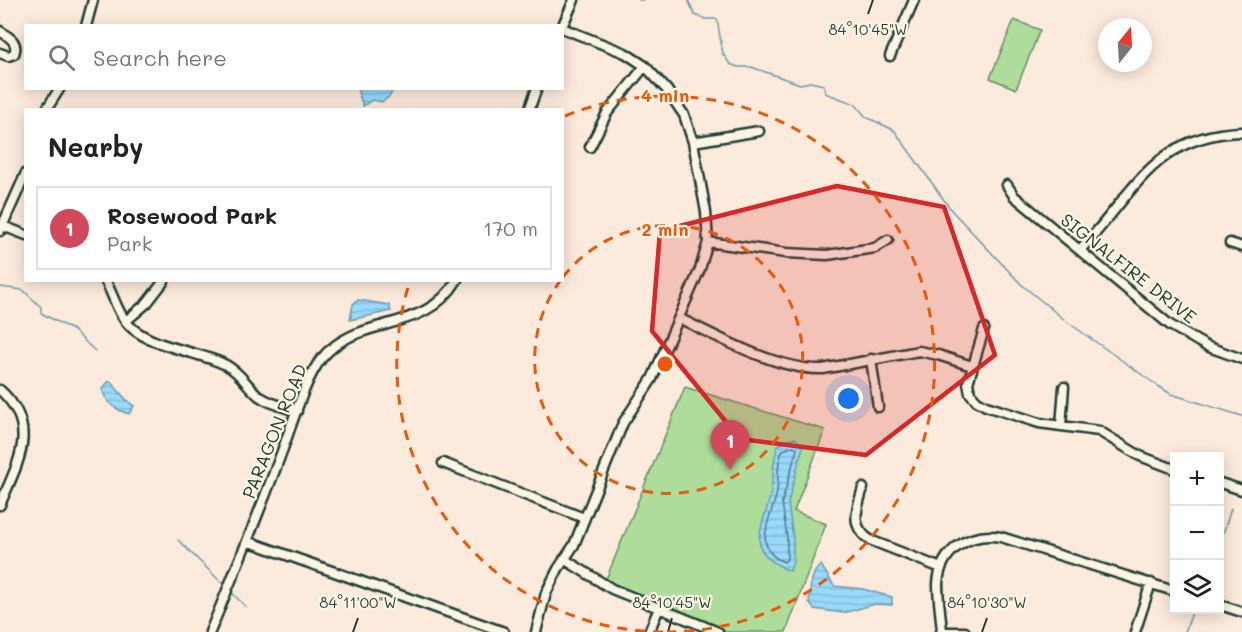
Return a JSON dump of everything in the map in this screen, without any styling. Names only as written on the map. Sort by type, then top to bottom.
[{"type":"street","points":[[87,24],[93,0]]},
{"type":"street","points":[[564,24],[573,0]]},
{"type":"street","points":[[890,56],[914,0]]},
{"type":"street","points":[[537,632],[546,594],[573,545],[623,423],[652,379],[700,269],[708,242],[706,212],[693,142],[684,115],[667,90],[645,66],[625,53],[564,29]]},
{"type":"street","points":[[0,31],[13,40],[15,50],[14,54],[8,56],[0,52]]},
{"type":"street","points":[[590,147],[607,113],[645,66]]},
{"type":"street","points":[[47,108],[59,90]]},
{"type":"street","points":[[530,108],[536,90]]},
{"type":"street","points":[[693,142],[759,131]]},
{"type":"street","points":[[1080,250],[1147,171],[1164,156],[1183,144],[1206,136],[1242,132]]},
{"type":"street","points":[[24,177],[1,229],[24,235]]},
{"type":"street","name":"SIGNALFIRE DRIVE","points":[[1007,185],[1014,196],[1170,325],[1206,346],[1242,359]]},
{"type":"street","points":[[708,242],[786,253],[827,255],[875,248],[888,240]]},
{"type":"street","points":[[1230,243],[1242,247]]},
{"type":"street","points":[[106,282],[121,314],[132,328],[152,339],[226,365],[237,372],[259,395],[273,404],[297,411]]},
{"type":"street","points":[[126,321],[147,303],[163,282]]},
{"type":"street","name":"PARAGON ROAD","points":[[210,632],[297,411],[322,358],[343,340],[363,330],[398,322],[442,301],[456,282]]},
{"type":"street","points":[[679,318],[743,349],[800,367],[823,369],[919,351],[972,366]]},
{"type":"street","points":[[984,329],[968,379],[968,388],[976,401],[1039,423],[1099,431],[1140,456],[1170,467]]},
{"type":"street","points":[[871,359],[878,407]]},
{"type":"street","points":[[1061,426],[1064,387]]},
{"type":"street","points":[[0,390],[9,398],[18,413],[23,437],[17,463],[0,506]]},
{"type":"street","points":[[443,463],[584,518]]},
{"type":"street","points":[[1224,484],[1242,490]]},
{"type":"street","points":[[863,488],[855,517],[861,533],[870,540],[941,568]]},
{"type":"street","points":[[965,632],[942,632],[938,586],[941,568],[949,554],[974,537],[993,536],[1170,590]]},
{"type":"street","points":[[247,541],[504,632]]},
{"type":"street","points":[[564,559],[612,589],[718,632]]},
{"type":"street","points":[[1135,632],[1151,584]]},
{"type":"street","points":[[1224,606],[1242,612]]},
{"type":"street","points":[[648,632],[659,608]]},
{"type":"highlighted area","points":[[837,186],[944,207],[995,355],[866,455],[740,439],[652,331],[660,231]]},
{"type":"green space","points":[[1014,20],[1040,30],[1016,89],[990,78]]},
{"type":"green space","points":[[685,387],[825,430],[794,511],[826,524],[786,632],[718,632],[604,584]]},
{"type":"water","points":[[358,90],[393,90],[390,96],[382,102],[372,100],[363,106]]},
{"type":"water","points":[[358,300],[389,305],[391,311],[350,320],[353,304]]},
{"type":"water","points":[[109,381],[134,406],[129,414],[115,408],[106,398],[102,389]]},
{"type":"water","points":[[795,438],[803,446],[788,503],[793,538],[793,561],[790,571],[765,555],[760,546],[760,537],[771,491],[778,445]]},
{"type":"water","points":[[821,565],[834,586],[863,589],[892,597],[892,605],[875,604],[843,613],[814,609],[809,603],[810,587],[817,568]]},
{"type":"waterway","points":[[688,0],[695,15],[705,19],[717,19],[723,54],[730,64],[738,67],[751,67],[800,84],[810,82],[824,85],[825,93],[855,104],[866,117],[894,130],[952,211],[1021,284],[1066,321],[1171,394],[1242,416]]},
{"type":"waterway","points":[[0,287],[23,290],[41,307],[41,313],[73,330],[95,351]]},
{"type":"waterway","points":[[1224,531],[1231,509]]},
{"type":"waterway","points":[[178,540],[224,585]]},
{"type":"waterway","points":[[230,591],[246,607]]},
{"type":"waterway","points":[[1185,632],[1192,614]]},
{"type":"place","name":"Rosewood Park","points":[[730,470]]}]
